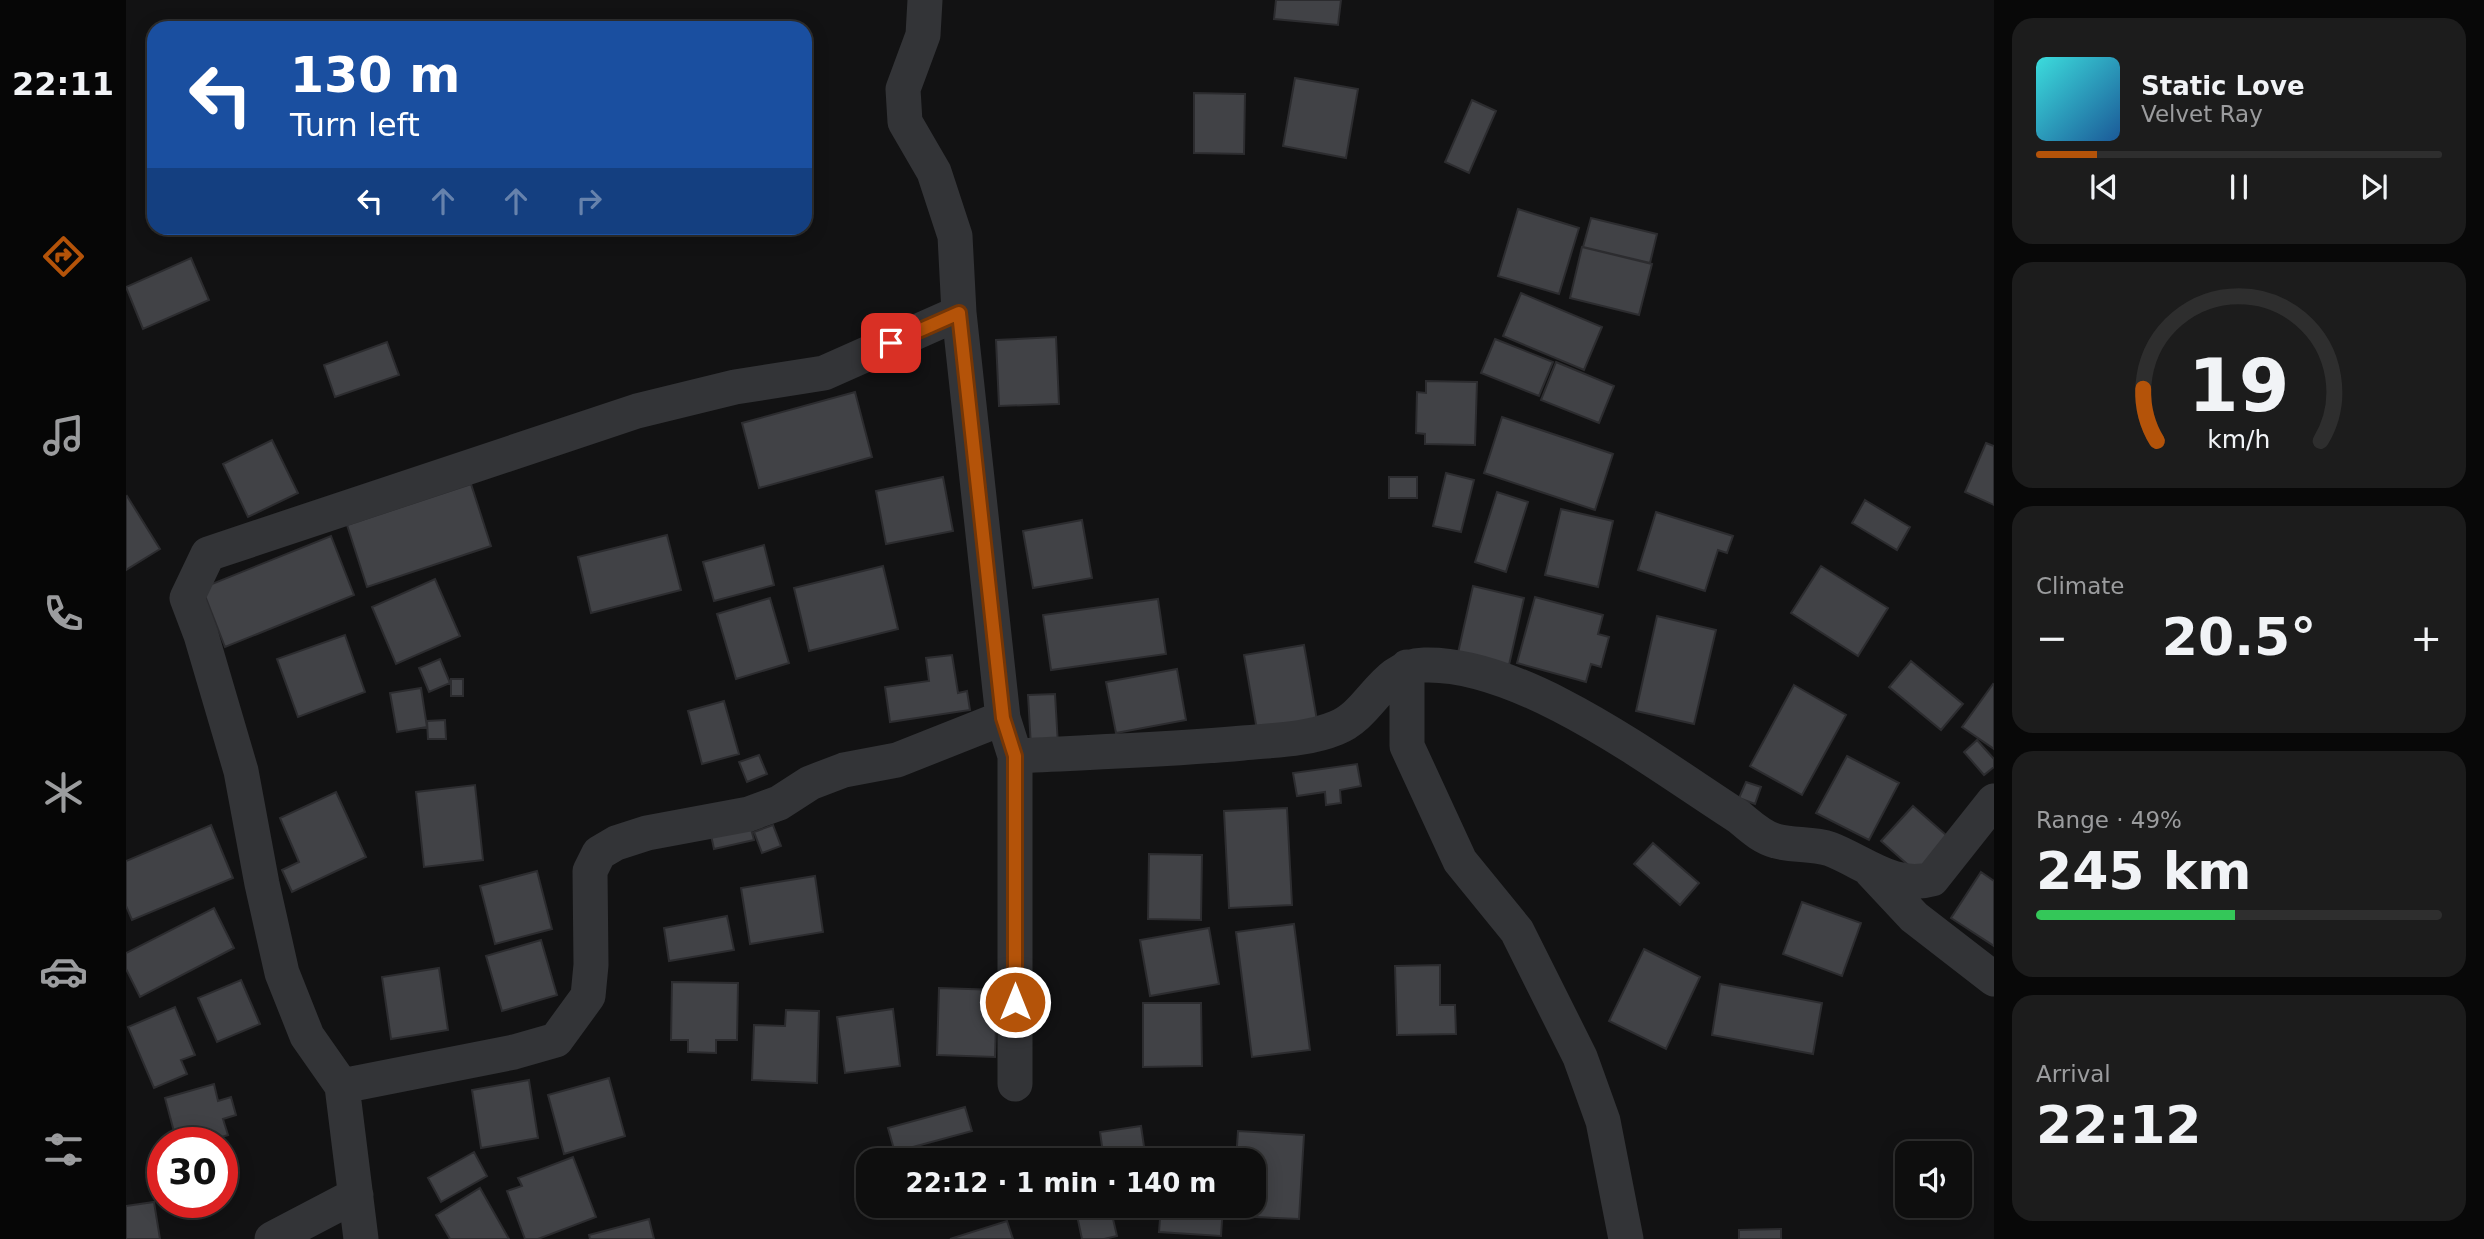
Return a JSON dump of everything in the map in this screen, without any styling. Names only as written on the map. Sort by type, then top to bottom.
[{"type":"street","points":[[925,0],[923,35],[903,89],[905,122],[934,172],[955,236],[959,313],[1003,718],[1015,756],[1015,1084]]},
{"type":"street","points":[[361,1239],[342,1086],[307,1036],[282,973],[241,771],[201,635],[187,598],[208,554],[636,411],[735,387],[824,373],[959,313]]},
{"type":"street","points":[[1015,756],[1199,747],[1295,738],[1338,727],[1362,709],[1385,681],[1407,667],[1446,666],[1504,679],[1588,720],[1739,817],[1760,834],[1776,841],[1829,849],[1883,875],[1907,882],[1920,883],[1932,879],[1994,801]]},
{"type":"street","points":[[1407,667],[1407,747],[1460,861],[1517,931],[1580,1057],[1603,1121],[1626,1239]]},
{"type":"street","points":[[342,1086],[514,1052],[556,1040],[588,996],[591,965],[590,871],[599,853],[616,843],[647,833],[749,814],[779,803],[810,783],[844,770],[897,760],[1003,718]]},
{"type":"street","points":[[1869,869],[1914,918],[1994,979]]},
{"type":"street","points":[[272,1239],[356,1195]]},
{"type":"building","points":[[1276,0],[1341,0],[1338,25],[1274,19]]},
{"type":"building","points":[[1295,78],[1358,89],[1346,158],[1283,146]]},
{"type":"building","points":[[1194,93],[1245,94],[1244,154],[1194,153]]},
{"type":"building","points":[[1472,100],[1496,111],[1469,173],[1445,162]]},
{"type":"building","points":[[1518,209],[1579,228],[1559,294],[1498,276]]},
{"type":"building","points":[[1591,218],[1657,234],[1650,263],[1583,247]]},
{"type":"building","points":[[1582,247],[1652,264],[1639,315],[1570,298]]},
{"type":"building","points":[[191,258],[209,300],[143,329],[126,287]]},
{"type":"building","points":[[1521,293],[1602,327],[1584,370],[1503,336]]},
{"type":"building","points":[[1056,337],[1059,404],[999,406],[996,340]]},
{"type":"building","points":[[1495,339],[1553,362],[1539,396],[1481,373]]},
{"type":"building","points":[[387,342],[399,375],[335,397],[324,365]]},
{"type":"building","points":[[1556,362],[1614,386],[1599,423],[1541,400]]},
{"type":"building","points":[[1426,381],[1477,382],[1475,445],[1425,444],[1425,434],[1416,433],[1417,392],[1426,393]]},
{"type":"building","points":[[855,392],[872,457],[759,488],[742,423]]},
{"type":"building","points":[[1502,417],[1613,454],[1595,510],[1484,473]]},
{"type":"building","points":[[272,440],[298,493],[248,517],[223,464]]},
{"type":"building","points":[[1986,443],[1994,446],[1994,505],[1965,492]]},
{"type":"building","points":[[1446,473],[1474,480],[1461,532],[1433,526]]},
{"type":"building","points":[[943,477],[953,531],[886,544],[876,491]]},
{"type":"building","points":[[1389,477],[1417,477],[1417,498],[1389,498]]},
{"type":"building","points":[[471,484],[491,546],[367,587],[347,525]]},
{"type":"building","points":[[1497,492],[1528,502],[1506,572],[1475,562]]},
{"type":"building","points":[[126,497],[160,549],[126,570]]},
{"type":"building","points":[[1865,500],[1910,527],[1897,550],[1852,523]]},
{"type":"building","points":[[1561,509],[1613,521],[1598,587],[1545,575]]},
{"type":"building","points":[[1656,512],[1733,536],[1727,553],[1718,550],[1705,591],[1638,570]]},
{"type":"building","points":[[1082,520],[1092,578],[1033,588],[1023,531]]},
{"type":"building","points":[[667,535],[681,590],[591,613],[578,557]]},
{"type":"building","points":[[331,536],[354,595],[225,647],[202,588]]},
{"type":"building","points":[[764,545],[774,585],[714,601],[703,562]]},
{"type":"building","points":[[883,566],[898,629],[809,651],[794,588]]},
{"type":"building","points":[[1821,566],[1888,608],[1858,656],[1791,613]]},
{"type":"building","points":[[435,579],[460,636],[396,664],[372,607]]},
{"type":"building","points":[[1473,586],[1524,598],[1509,665],[1458,653]]},
{"type":"building","points":[[1535,597],[1603,615],[1598,634],[1609,637],[1601,667],[1591,664],[1586,682],[1517,663]]},
{"type":"building","points":[[770,598],[789,663],[736,679],[717,614]]},
{"type":"building","points":[[1158,599],[1166,654],[1051,670],[1043,615]]},
{"type":"building","points":[[1657,616],[1716,630],[1694,724],[1636,711]]},
{"type":"building","points":[[345,635],[365,692],[298,717],[277,659]]},
{"type":"building","points":[[1304,645],[1318,726],[1258,736],[1244,655]]},
{"type":"building","points":[[952,655],[958,693],[967,691],[970,710],[890,722],[885,687],[929,681],[926,658]]},
{"type":"building","points":[[440,659],[450,683],[429,692],[419,668]]},
{"type":"building","points":[[1911,661],[1963,704],[1941,730],[1889,687]]},
{"type":"building","points":[[1177,669],[1186,720],[1116,733],[1106,682]]},
{"type":"building","points":[[451,679],[463,679],[463,696],[451,696]]},
{"type":"building","points":[[1794,685],[1846,715],[1802,795],[1750,766]]},
{"type":"building","points":[[1994,685],[1994,749],[1962,727]]},
{"type":"building","points":[[421,688],[427,727],[397,732],[390,693]]},
{"type":"building","points":[[1055,694],[1058,745],[1031,747],[1028,695]]},
{"type":"building","points":[[724,701],[739,754],[702,764],[688,711]]},
{"type":"building","points":[[445,720],[446,739],[428,739],[427,721]]},
{"type":"building","points":[[1977,740],[1994,759],[1994,767],[1984,775],[1964,752]]},
{"type":"building","points":[[759,755],[767,774],[747,782],[739,762]]},
{"type":"building","points":[[1847,756],[1899,783],[1869,840],[1816,813]]},
{"type":"building","points":[[1357,764],[1361,786],[1340,790],[1341,803],[1326,805],[1325,792],[1297,796],[1293,773]]},
{"type":"building","points":[[1746,782],[1761,787],[1755,804],[1739,798]]},
{"type":"building","points":[[475,785],[483,860],[424,867],[416,792]]},
{"type":"building","points":[[336,792],[366,857],[292,892],[282,870],[299,862],[280,818]]},
{"type":"building","points":[[1913,806],[1954,842],[1923,878],[1881,841]]},
{"type":"building","points":[[1287,808],[1292,905],[1229,908],[1224,811]]},
{"type":"building","points":[[748,817],[754,840],[714,849],[709,826]]},
{"type":"building","points":[[211,825],[233,878],[132,920],[126,906],[126,861]]},
{"type":"building","points":[[773,825],[781,846],[762,853],[754,832]]},
{"type":"building","points":[[1653,843],[1699,883],[1680,905],[1634,864]]},
{"type":"building","points":[[1149,854],[1202,855],[1201,920],[1148,919]]},
{"type":"building","points":[[537,871],[552,929],[495,944],[480,886]]},
{"type":"building","points":[[1981,872],[1994,881],[1994,946],[1951,918]]},
{"type":"building","points":[[815,876],[823,932],[750,944],[741,888]]},
{"type":"building","points":[[1802,902],[1861,923],[1842,976],[1783,954]]},
{"type":"building","points":[[214,908],[234,948],[140,997],[126,969],[126,953]]},
{"type":"building","points":[[727,916],[734,950],[669,961],[664,928]]},
{"type":"building","points":[[1294,924],[1310,1050],[1252,1057],[1236,932]]},
{"type":"building","points":[[1209,928],[1219,984],[1150,996],[1140,940]]},
{"type":"building","points":[[541,940],[557,995],[502,1011],[486,956]]},
{"type":"building","points":[[1644,949],[1700,977],[1666,1049],[1609,1021]]},
{"type":"building","points":[[1440,965],[1440,1005],[1455,1005],[1456,1034],[1397,1035],[1395,966]]},
{"type":"building","points":[[439,968],[448,1030],[391,1039],[382,977]]},
{"type":"building","points":[[241,980],[260,1024],[217,1042],[198,998]]},
{"type":"building","points":[[672,982],[738,983],[737,1040],[716,1040],[716,1053],[688,1052],[688,1040],[671,1040]]},
{"type":"building","points":[[1720,984],[1822,1003],[1813,1054],[1712,1035]]},
{"type":"building","points":[[939,988],[997,990],[995,1057],[937,1055]]},
{"type":"building","points":[[1143,1003],[1201,1003],[1202,1066],[1143,1067]]},
{"type":"building","points":[[175,1007],[195,1055],[181,1060],[187,1074],[154,1088],[128,1027]]},
{"type":"building","points":[[893,1009],[900,1066],[845,1073],[837,1017]]},
{"type":"building","points":[[786,1010],[819,1011],[817,1083],[752,1080],[754,1025],[785,1026]]},
{"type":"building","points":[[609,1078],[625,1136],[564,1154],[548,1095]]},
{"type":"building","points":[[529,1080],[538,1138],[481,1148],[472,1090]]},
{"type":"building","points":[[214,1084],[218,1101],[231,1097],[236,1115],[223,1119],[226,1127],[173,1127],[165,1098]]},
{"type":"building","points":[[965,1107],[972,1131],[913,1148],[894,1148],[888,1128]]},
{"type":"building","points":[[1141,1126],[1144,1148],[1102,1148],[1100,1132]]},
{"type":"building","points":[[1238,1131],[1304,1135],[1299,1219],[1266,1218],[1266,1148],[1237,1148]]},
{"type":"building","points":[[474,1152],[487,1176],[441,1202],[428,1178]]},
{"type":"building","points":[[573,1157],[596,1217],[538,1239],[525,1239],[507,1191],[522,1186],[518,1178]]},
{"type":"building","points":[[480,1188],[509,1239],[450,1239],[436,1215]]},
{"type":"building","points":[[147,1203],[147,1218],[157,1218],[160,1239],[126,1239],[126,1206]]},
{"type":"building","points":[[1078,1218],[1113,1218],[1117,1236],[1082,1239]]},
{"type":"building","points":[[1160,1218],[1222,1218],[1221,1236],[1159,1232]]},
{"type":"building","points":[[649,1219],[654,1239],[590,1239],[589,1235]]},
{"type":"building","points":[[1007,1221],[1013,1239],[950,1239]]},
{"type":"building","points":[[1781,1229],[1781,1239],[1739,1239],[1739,1230]]},
{"type":"route","points":[[891,343],[959,313],[1003,718],[1015,756],[1015,1002]]}]
